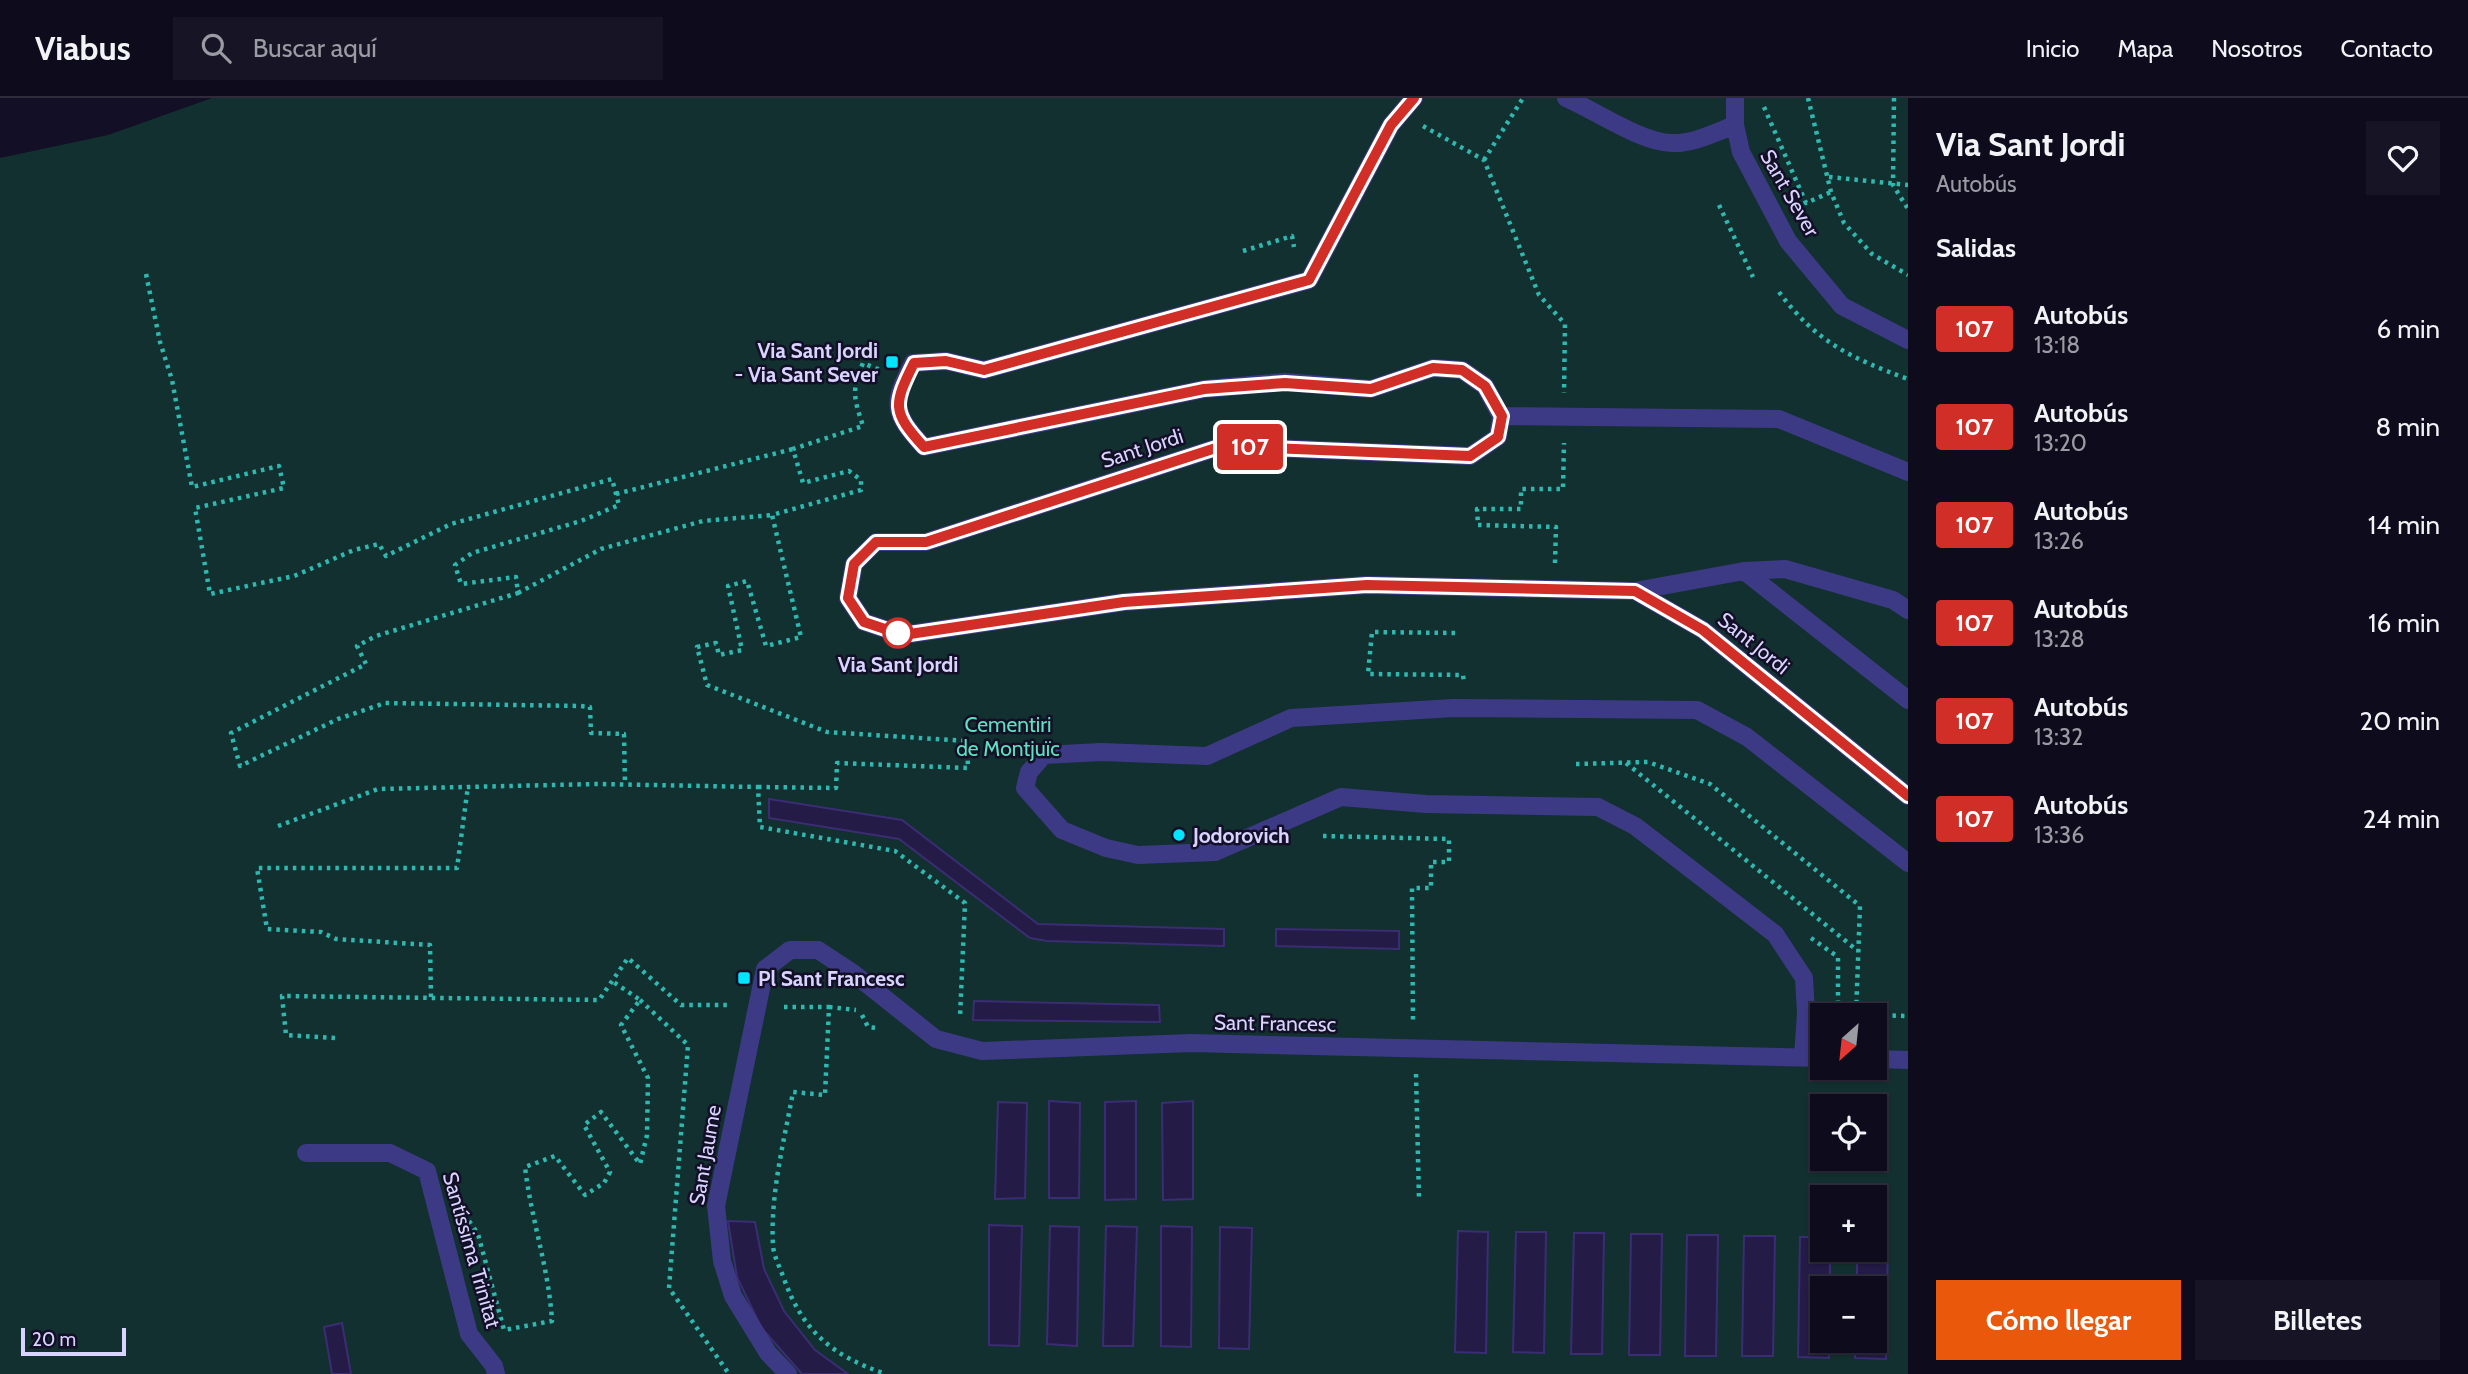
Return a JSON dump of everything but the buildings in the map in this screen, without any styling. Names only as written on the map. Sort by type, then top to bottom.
[{"type":"lane","name":"Sant Jordi","points":[[1414,98],[1391,125],[1309,280],[984,370],[946,361],[914,363],[898,391],[902,422],[924,447],[1204,389],[1285,383],[1371,389],[1433,368],[1462,370],[1485,386],[1502,416],[1498,437],[1470,456],[1222,446],[926,542],[876,542],[854,564],[848,598],[864,622],[903,635],[1124,602],[1367,585],[1635,591],[1703,630],[1908,796]]},
{"type":"lane","points":[[1566,98],[1638,133],[1672,143],[1697,139],[1735,125]]},
{"type":"lane","name":"Sant Sever","points":[[1735,98],[1735,125],[1741,152],[1788,241],[1842,306],[1908,340]]},
{"type":"lane","points":[[1502,416],[1779,419],[1908,472]]},
{"type":"lane","points":[[1635,591],[1744,571],[1785,569],[1893,600],[1908,610]]},
{"type":"lane","points":[[1744,571],[1908,700]]},
{"type":"lane","points":[[1803,1057],[1806,1013],[1804,978],[1775,934],[1635,826],[1598,807],[1426,804],[1342,797],[1215,852],[1138,855],[1106,848],[1062,830],[1025,788],[1029,772],[1044,755],[1101,752],[1207,756],[1291,719],[1453,708],[1697,710],[1747,737],[1908,863]]},
{"type":"lane","name":"Sant Francesc","points":[[765,969],[790,950],[818,950],[936,1039],[982,1051],[1191,1044],[1810,1057]]},
{"type":"lane","name":"Sant Jaume","points":[[765,969],[716,1206],[722,1261],[733,1296],[768,1353],[788,1374]]},
{"type":"lane","points":[[1887,1059],[1908,1060]]},
{"type":"lane","name":"Santíssima Trinitat","points":[[306,1153],[390,1153],[427,1171],[469,1334],[495,1366],[496,1374]]},
{"type":"path","points":[[1484,160],[1523,98]]},
{"type":"path","points":[[1759,98],[1807,203],[1831,192]]},
{"type":"path","points":[[1808,98],[1831,192],[1844,223],[1872,254],[1908,275]]},
{"type":"path","points":[[1894,98],[1893,185],[1908,209]]},
{"type":"path","points":[[1432,132],[1484,160],[1539,295],[1565,324],[1564,368]]},
{"type":"path","points":[[1829,177],[1908,185]]},
{"type":"path","points":[[1719,205],[1753,277]]},
{"type":"path","points":[[1243,251],[1276,241]]},
{"type":"path","points":[[146,274],[160,342],[172,380],[192,488],[279,466],[284,488],[195,508],[210,594],[294,576],[354,550],[379,544],[386,556],[451,524],[612,479],[619,505],[581,521],[472,553],[455,565],[461,584],[516,577],[518,593]]},
{"type":"path","points":[[1779,292],[1794,314],[1826,343],[1908,379]]},
{"type":"path","points":[[616,494],[793,449],[863,426],[852,394],[858,373]]},
{"type":"path","points":[[1556,551],[1556,527],[1478,525],[1477,509],[1521,509],[1521,489],[1563,489],[1564,431]]},
{"type":"path","points":[[625,785],[624,734],[592,733],[590,707],[385,702],[338,719],[240,766],[231,733],[366,664],[357,646],[376,636],[518,593],[601,550],[703,520],[772,515],[861,490],[861,480],[849,471],[803,483],[793,449]]},
{"type":"path","points":[[278,827],[378,789],[625,785],[836,788],[838,763],[968,768],[967,741],[827,732],[707,685],[697,648],[716,643],[719,655],[742,650],[728,586],[747,581],[765,646],[801,637],[772,515]]},
{"type":"path","points":[[1448,676],[1368,674],[1372,632],[1455,633]]},
{"type":"path","points":[[1576,764],[1648,762],[1710,784],[1860,906],[1856,1003]]},
{"type":"path","points":[[1626,763],[1858,951]]},
{"type":"path","points":[[431,997],[430,944],[336,939],[321,932],[267,929],[257,867],[457,868],[468,786]]},
{"type":"path","points":[[758,787],[760,827],[895,851],[965,903],[962,993]]},
{"type":"path","points":[[1314,836],[1449,839],[1449,862],[1431,862],[1431,888],[1412,888],[1410,997]]},
{"type":"path","points":[[335,1038],[286,1035],[282,996],[599,1000],[628,958],[681,1005],[829,1007],[825,1096],[793,1092],[773,1206],[773,1249],[786,1284],[807,1325],[832,1350],[886,1374]]},
{"type":"path","points":[[612,981],[639,1000],[688,1045],[669,1288],[729,1374]]},
{"type":"path","points":[[478,1234],[504,1330],[552,1321],[550,1288],[529,1205],[525,1167],[555,1156],[585,1195],[604,1183],[610,1172],[584,1125],[601,1112],[640,1164],[647,1135],[648,1078],[621,1025],[639,1000]]},
{"type":"path","points":[[1887,1016],[1908,1016]]},
{"type":"path","points":[[1417,1085],[1419,1199]]},
{"type":"green space","name":"Cementiri de Montjuïc","points":[[212,98],[1908,98],[1908,1374],[0,1374],[0,158],[108,135]]},
{"type":"bus line","name":"107","points":[[1414,98],[1391,125],[1309,280],[984,370],[946,361],[914,363],[898,391],[902,422],[924,447],[1204,389],[1247,383],[1371,389],[1433,368],[1462,370],[1485,386],[1502,416],[1498,437],[1470,456],[1436,457],[1222,446],[926,542],[876,542],[854,564],[848,598],[864,622],[903,635],[1124,602],[1367,585],[1635,591],[1703,630],[1908,796]]},
{"type":"place","name":"Via Sant Jordi - Via Sant Sever","points":[[892,362]]},
{"type":"place","name":"Via Sant Jordi","points":[[898,633]]},
{"type":"place","name":"Jodorovich","points":[[1179,835]]},
{"type":"place","name":"Pl Sant Francesc","points":[[744,978]]}]
